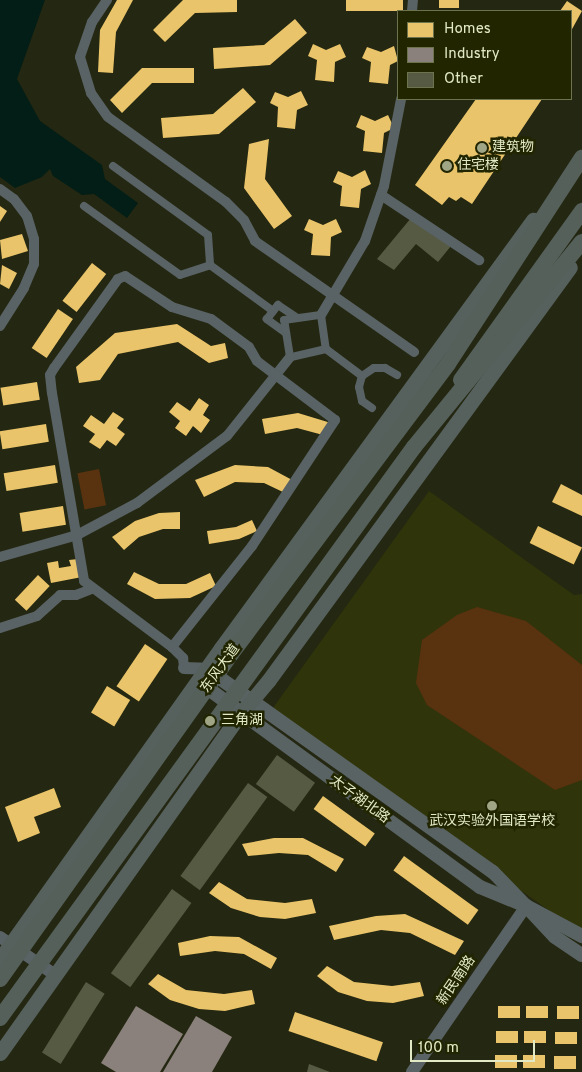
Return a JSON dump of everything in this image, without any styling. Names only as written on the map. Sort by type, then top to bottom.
[{"type":"highway","points":[[448,364],[582,158]]},
{"type":"highway","points":[[448,364],[582,176]]},
{"type":"highway","points":[[414,447],[582,211]]},
{"type":"highway","points":[[414,447],[582,242]]},
{"type":"highway","name":"东风大道","points":[[0,979],[231,654],[448,364]]},
{"type":"highway","name":"东风大道","points":[[0,1018],[414,447]]},
{"type":"main road","points":[[0,959],[5,941],[203,675],[582,152]]},
{"type":"main road","points":[[0,1053],[240,714],[268,681],[582,251]]},
{"type":"main road","name":"太子湖北路","points":[[203,675],[251,700],[493,872],[555,937],[582,956]]},
{"type":"main road","name":"太子湖北路","points":[[203,675],[240,714],[480,887],[526,906],[582,936]]},
{"type":"street","points":[[108,0],[92,22],[80,57],[91,93],[108,117],[226,202],[244,220],[255,241],[335,294],[414,352]]},
{"type":"street","points":[[362,376],[326,349],[321,315],[365,241],[381,195],[401,100]]},
{"type":"street","points":[[113,166],[208,235],[210,265]]},
{"type":"street","points":[[0,189],[14,199],[27,216],[34,240],[34,264],[24,288],[0,326]]},
{"type":"street","points":[[381,195],[479,260]]},
{"type":"street","points":[[84,206],[180,275],[210,265]]},
{"type":"street","points":[[210,265],[273,311]]},
{"type":"street","points":[[172,647],[252,546],[334,426],[335,420],[331,414],[256,361],[249,347],[211,320],[172,307],[132,278],[118,278],[50,375],[84,582],[172,647],[183,658],[184,668],[203,675]]},
{"type":"street","points":[[286,333],[267,319],[278,304],[297,318]]},
{"type":"street","points":[[290,357],[284,320],[321,315]]},
{"type":"street","points":[[0,557],[77,535],[137,503],[194,464],[227,436],[290,357],[326,349]]},
{"type":"street","points":[[372,408],[362,401],[359,387],[362,376],[374,368],[385,368],[397,375]]},
{"type":"street","points":[[0,628],[36,616],[60,595],[76,595],[92,589]]},
{"type":"street","name":"新民南路","points":[[412,1072],[526,906]]},
{"type":"street","points":[[5,941],[55,975]]},
{"type":"shaded area","points":[[0,0],[45,0],[17,79],[40,121],[102,165],[105,179],[138,203],[127,218],[94,194],[82,195],[53,176],[50,169],[42,177],[15,188],[0,177]]},
{"type":"shaded area","points":[[99,469],[106,505],[84,510],[77,473]]},
{"type":"shaded area","name":"武汉实验外国语学校","points":[[429,491],[574,595],[582,594],[582,934],[270,712]]},
{"type":"shaded area","points":[[477,607],[526,621],[582,665],[582,780],[555,790],[427,705],[416,683],[422,640],[457,615]]},
{"type":"building: Homes","points":[[117,0],[133,0],[116,32],[113,73],[98,72],[100,30]]},
{"type":"building: Homes","points":[[183,0],[237,0],[237,12],[195,13],[165,42],[153,30]]},
{"type":"building: Homes","points":[[346,0],[403,0],[403,10],[346,11]]},
{"type":"building: Homes","points":[[439,0],[459,0],[459,8],[439,8]]},
{"type":"building: Homes","points":[[567,1],[582,11],[572,29],[572,10],[561,10]]},
{"type":"building: Homes","points":[[295,19],[307,33],[270,65],[214,69],[213,48],[264,45]]},
{"type":"building: Homes","points":[[313,44],[326,50],[340,44],[346,57],[335,62],[334,82],[315,80],[317,60],[308,56]]},
{"type":"building: Homes","points":[[394,46],[397,57],[397,62],[390,65],[388,84],[369,82],[371,62],[362,58],[367,47],[381,52]]},
{"type":"building: Homes","points":[[142,68],[194,68],[194,83],[152,83],[122,113],[110,100]]},
{"type":"building: Homes","points":[[243,88],[256,102],[219,134],[163,138],[161,118],[213,114]]},
{"type":"building: Homes","points":[[301,91],[308,105],[297,110],[295,129],[277,127],[278,107],[270,103],[275,92],[288,97]]},
{"type":"building: Homes","name":"建筑物","points":[[475,100],[541,100],[472,204],[461,197],[456,201],[449,197],[442,205],[415,185]]},
{"type":"building: Homes","points":[[361,115],[375,121],[388,115],[394,128],[384,133],[382,153],[363,151],[365,131],[356,127]]},
{"type":"building: Homes","points":[[269,139],[265,179],[292,216],[274,229],[244,188],[249,144]]},
{"type":"building: Homes","points":[[365,170],[371,184],[361,189],[359,208],[340,206],[342,186],[333,182],[338,171],[352,177]]},
{"type":"building: Homes","points":[[0,206],[7,211],[0,222]]},
{"type":"building: Homes","points":[[309,219],[323,225],[336,219],[342,232],[331,237],[330,256],[311,255],[313,234],[304,230]]},
{"type":"building: Homes","points":[[22,234],[28,251],[2,259],[0,240]]},
{"type":"building: Homes","points":[[92,263],[106,274],[77,312],[62,301]]},
{"type":"building: Homes","points":[[2,265],[17,273],[9,289],[0,284]]},
{"type":"building: Homes","points":[[58,309],[73,319],[47,358],[32,348]]},
{"type":"building: Homes","points":[[177,324],[211,346],[225,343],[228,358],[209,363],[178,342],[118,354],[100,380],[79,383],[76,367],[115,333]]},
{"type":"building: Homes","points":[[37,382],[40,400],[3,406],[0,388]]},
{"type":"building: Homes","points":[[199,398],[209,405],[203,415],[210,420],[201,433],[193,426],[186,436],[175,428],[180,421],[169,412],[177,402],[190,411]]},
{"type":"building: Homes","points":[[113,412],[124,419],[117,428],[125,434],[116,446],[107,440],[100,449],[89,442],[95,434],[83,426],[91,415],[104,424]]},
{"type":"building: Homes","points":[[298,413],[331,423],[323,435],[297,428],[265,434],[262,419]]},
{"type":"building: Homes","points":[[46,424],[49,442],[2,449],[0,431]]},
{"type":"building: Homes","points":[[55,465],[58,483],[6,491],[4,473]]},
{"type":"building: Homes","points":[[235,465],[268,467],[294,481],[285,493],[264,483],[235,482],[204,497],[195,480]]},
{"type":"building: Homes","points":[[561,484],[582,495],[582,516],[552,502]]},
{"type":"building: Homes","points":[[63,506],[66,525],[23,532],[20,513]]},
{"type":"building: Homes","points":[[180,512],[180,529],[163,529],[139,537],[124,550],[112,537],[135,521],[159,513]]},
{"type":"building: Homes","points":[[252,520],[257,531],[239,539],[209,544],[207,531],[236,527]]},
{"type":"building: Homes","points":[[538,526],[582,547],[574,565],[530,543]]},
{"type":"building: Homes","points":[[78,559],[82,577],[51,583],[47,563],[58,561],[59,568],[71,566],[69,560]]},
{"type":"building: Homes","points":[[134,572],[159,584],[186,584],[210,573],[216,586],[190,598],[155,599],[127,584]]},
{"type":"building: Homes","points":[[38,575],[50,586],[27,611],[15,600]]},
{"type":"building: Homes","points":[[145,644],[167,659],[139,701],[116,686]]},
{"type":"building: Homes","points":[[107,686],[130,700],[114,726],[91,713]]},
{"type":"building: Homes","points":[[54,788],[61,807],[34,817],[40,833],[18,842],[5,807]]},
{"type":"building: Homes","points":[[323,796],[375,834],[365,847],[314,809]]},
{"type":"building: Homes","points":[[274,838],[303,838],[344,859],[336,872],[308,855],[279,853],[248,856],[242,844]]},
{"type":"building: Homes","points":[[404,856],[478,910],[468,925],[393,871]]},
{"type":"building: Homes","points":[[219,882],[247,899],[285,903],[312,899],[316,913],[285,919],[260,917],[231,908],[209,893]]},
{"type":"building: Homes","points":[[405,914],[464,941],[455,955],[410,933],[381,930],[334,940],[329,926],[376,916]]},
{"type":"building: Homes","points":[[210,936],[239,937],[277,958],[271,969],[244,954],[215,951],[180,956],[178,943]]},
{"type":"building: Homes","points":[[327,966],[354,982],[392,986],[420,982],[424,996],[393,1003],[367,1001],[338,992],[317,976]]},
{"type":"building: Homes","points":[[158,974],[186,990],[224,994],[252,990],[255,1004],[225,1011],[199,1009],[170,1000],[148,984]]},
{"type":"building: Homes","points":[[498,1006],[520,1006],[520,1018],[498,1018]]},
{"type":"building: Homes","points":[[526,1006],[548,1006],[548,1018],[526,1018]]},
{"type":"building: Homes","points":[[557,1006],[579,1006],[579,1019],[557,1019]]},
{"type":"building: Homes","points":[[295,1012],[383,1042],[376,1061],[288,1031]]},
{"type":"building: Homes","points":[[496,1031],[518,1031],[518,1043],[496,1043]]},
{"type":"building: Homes","points":[[524,1031],[546,1031],[546,1043],[524,1043]]},
{"type":"building: Homes","points":[[555,1032],[577,1032],[577,1044],[555,1044]]},
{"type":"building: Homes","points":[[495,1055],[517,1055],[517,1068],[495,1068]]},
{"type":"building: Homes","points":[[523,1055],[545,1055],[545,1068],[523,1068]]},
{"type":"building: Homes","points":[[554,1056],[576,1056],[576,1069],[554,1069]]},
{"type":"building: Industry","points":[[136,1006],[183,1034],[160,1072],[116,1072],[101,1063]]},
{"type":"building: Industry","points":[[196,1016],[232,1037],[212,1072],[163,1072]]},
{"type":"building: Other","points":[[411,218],[451,246],[438,262],[416,244],[394,270],[377,259]]},
{"type":"building: Other","points":[[277,755],[315,783],[294,812],[256,784]]},
{"type":"building: Other","points":[[248,783],[267,797],[200,890],[180,876]]},
{"type":"building: Other","points":[[172,889],[191,903],[130,987],[111,973]]},
{"type":"building: Other","points":[[86,982],[105,994],[61,1064],[42,1052]]},
{"type":"building: Other","points":[[309,1064],[330,1072],[307,1072]]},
{"type":"place","name":"建筑物","points":[[482,148]]},
{"type":"place","name":"住宅楼","points":[[447,166]]},
{"type":"place","name":"三角湖","points":[[210,721]]},
{"type":"place","name":"武汉实验外国语学校","points":[[492,806]]}]
